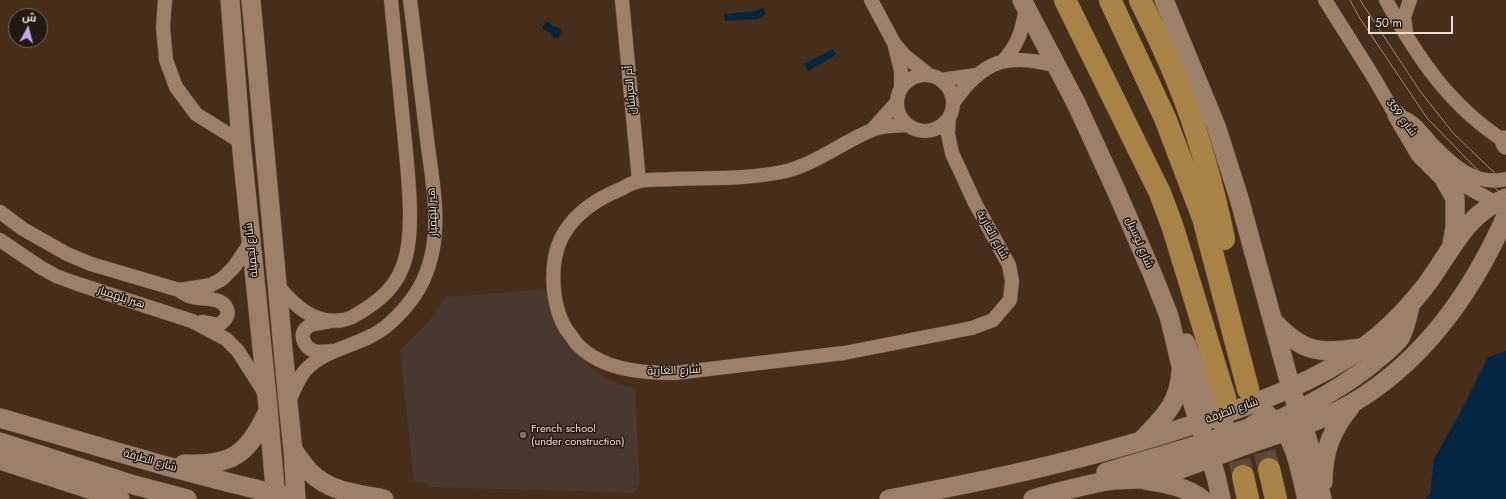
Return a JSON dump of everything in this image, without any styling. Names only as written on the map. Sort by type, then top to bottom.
[{"type":"highway","points":[[1051,0],[1137,160],[1160,193]]},
{"type":"highway","name":"شارع لوسيل","points":[[1064,0],[1160,193],[1173,228],[1218,413]]},
{"type":"highway","points":[[1110,0],[1165,118],[1203,218],[1248,389]]},
{"type":"highway","points":[[1140,0],[1174,72],[1201,148],[1224,239],[1226,269],[1224,298]]},
{"type":"highway","points":[[1269,469],[1276,499]]},
{"type":"highway","points":[[1243,476],[1248,499]]},
{"type":"main road","name":"شارع لجميلة","points":[[230,0],[240,142],[268,404],[275,496]]},
{"type":"main road","name":"شارع لجميلة","points":[[251,0],[298,499]]},
{"type":"main road","points":[[1165,0],[1216,126],[1240,198],[1291,388],[1286,421],[1311,452],[1322,499]]},
{"type":"main road","name":"شارع لوسيل","points":[[1024,4],[1076,103],[1115,188],[1169,316],[1181,366],[1218,413],[1213,451]]},
{"type":"main road","points":[[1397,115],[1420,154],[1443,177],[1455,198],[1455,227],[1451,246]]},
{"type":"main road","points":[[1169,316],[1184,337],[1212,410],[1218,413],[1286,421],[1327,416],[1356,400],[1386,379],[1428,341],[1463,296],[1487,257],[1503,206]]},
{"type":"main road","name":"شارع الطرفة","points":[[889,499],[956,487],[1045,468],[1141,441],[1310,380],[1337,365],[1364,347],[1399,315],[1423,289],[1464,229],[1503,206]]},
{"type":"main road","points":[[1487,257],[1506,244]]},
{"type":"main road","points":[[1041,497],[1084,479],[1213,451],[1232,445],[1247,436],[1286,421],[1341,386],[1388,351],[1399,339],[1404,328],[1411,302]]},
{"type":"main road","points":[[1274,322],[1283,332],[1299,344],[1314,350],[1329,351],[1364,347]]},
{"type":"main road","points":[[1141,441],[1158,425],[1171,408],[1179,387],[1181,366]]},
{"type":"main road","points":[[1291,388],[1283,400],[1286,421],[1307,499]]},
{"type":"main road","points":[[1322,499],[1324,465],[1328,444],[1336,424],[1356,400]]},
{"type":"main road","points":[[146,460],[166,463],[205,465],[231,458],[249,445],[259,431],[268,404]]},
{"type":"main road","points":[[1218,413],[1220,422],[1247,436]]},
{"type":"main road","name":"شارع الطرفة","points":[[0,418],[275,496],[298,499]]},
{"type":"main road","points":[[0,442],[134,485],[186,499]]},
{"type":"main road","points":[[293,450],[311,473],[322,482],[335,489],[384,499]]},
{"type":"main road","points":[[1213,451],[1221,460],[1216,476],[1221,499]]},
{"type":"main road","points":[[1041,497],[1106,481],[1154,476],[1213,451]]},
{"type":"main road","points":[[0,460],[120,499]]},
{"type":"main road","points":[[1138,478],[1178,487],[1202,499]]},
{"type":"street","points":[[165,0],[163,27],[166,60],[176,87],[196,114],[240,142]]},
{"type":"street","points":[[333,351],[319,352],[307,348],[303,342],[302,336],[305,330],[309,325],[352,318],[374,305],[397,278],[406,257],[410,232],[408,176],[391,0]]},
{"type":"street","name":"هير بلهمبار","points":[[288,403],[302,374],[312,364],[333,351],[348,347],[370,337],[386,327],[402,312],[422,285],[430,265],[436,225],[435,207],[410,0]]},
{"type":"street","name":"أم العرشان","points":[[622,0],[639,181]]},
{"type":"street","points":[[871,0],[894,43],[905,56],[935,77],[950,90],[953,103]]},
{"type":"street","name":"شارع 359","points":[[1325,0],[1397,115],[1437,163],[1465,186],[1503,206]]},
{"type":"street","points":[[1386,0],[1407,37],[1447,92],[1468,115],[1505,142]]},
{"type":"street","points":[[1407,37],[1404,17],[1410,0]]},
{"type":"street","points":[[1004,60],[1018,41],[1022,30],[1024,4]]},
{"type":"street","points":[[894,43],[901,71],[901,88],[897,102],[899,112],[908,125],[921,130],[936,128],[943,124],[949,118],[953,103],[976,74],[1004,60],[1025,60],[1057,66]]},
{"type":"street","points":[[901,88],[910,79],[916,76],[935,77],[976,74]]},
{"type":"street","name":"شارع الغارية","points":[[897,102],[873,129],[807,164],[783,172],[757,176],[639,181],[593,202],[570,224],[561,238],[557,249],[553,278],[554,294],[565,327],[577,344],[595,358],[624,369],[642,372],[676,373],[844,353],[972,328],[993,320],[1010,300],[1012,281],[1009,265],[974,204],[952,153],[948,134],[949,118]]},
{"type":"street","points":[[1397,115],[1411,122],[1442,154],[1459,169],[1469,175],[1495,181],[1506,179]]},
{"type":"street","name":"شارع الغارية","points":[[873,129],[908,125]]},
{"type":"street","name":"شارع الغارية","points":[[928,130],[952,153]]},
{"type":"street","points":[[0,212],[23,229],[66,254],[91,264],[179,290],[190,296],[216,300],[224,304],[228,312],[226,320],[219,325],[192,321]]},
{"type":"street","name":"هير بلهمبار","points":[[0,240],[35,264],[56,276],[192,321],[226,339],[238,351],[268,404]]},
{"type":"street","points":[[179,290],[211,286],[222,279],[234,268],[251,242]]},
{"type":"street","points":[[277,285],[291,301],[304,311],[314,317],[334,321]]},
{"type":"shaded area","name":"French school (under construction)","points":[[548,289],[572,347],[590,366],[602,375],[617,383],[635,389],[640,485],[634,493],[429,487],[428,483],[414,482],[400,350],[427,324],[446,297]]},
{"type":"water","points":[[763,7],[766,14],[758,19],[725,21],[724,14],[756,11]]},
{"type":"water","points":[[546,22],[549,22],[552,26],[560,29],[562,32],[557,38],[554,38],[551,33],[543,29],[542,27]]},
{"type":"water","points":[[833,49],[836,55],[808,71],[804,64]]},
{"type":"water","points":[[1506,351],[1506,499],[1425,499],[1430,494],[1434,459],[1459,415],[1488,357]]},
{"type":"tunnel","points":[[1256,420],[1269,469]]},
{"type":"tunnel","points":[[1232,428],[1243,476]]},
{"type":"tram line","points":[[1350,0],[1359,17],[1427,118],[1496,189],[1506,197]]},
{"type":"tram line","points":[[1360,0],[1420,91],[1453,133],[1506,184]]},
{"type":"place","name":"French school (under construction)","points":[[523,435]]}]
